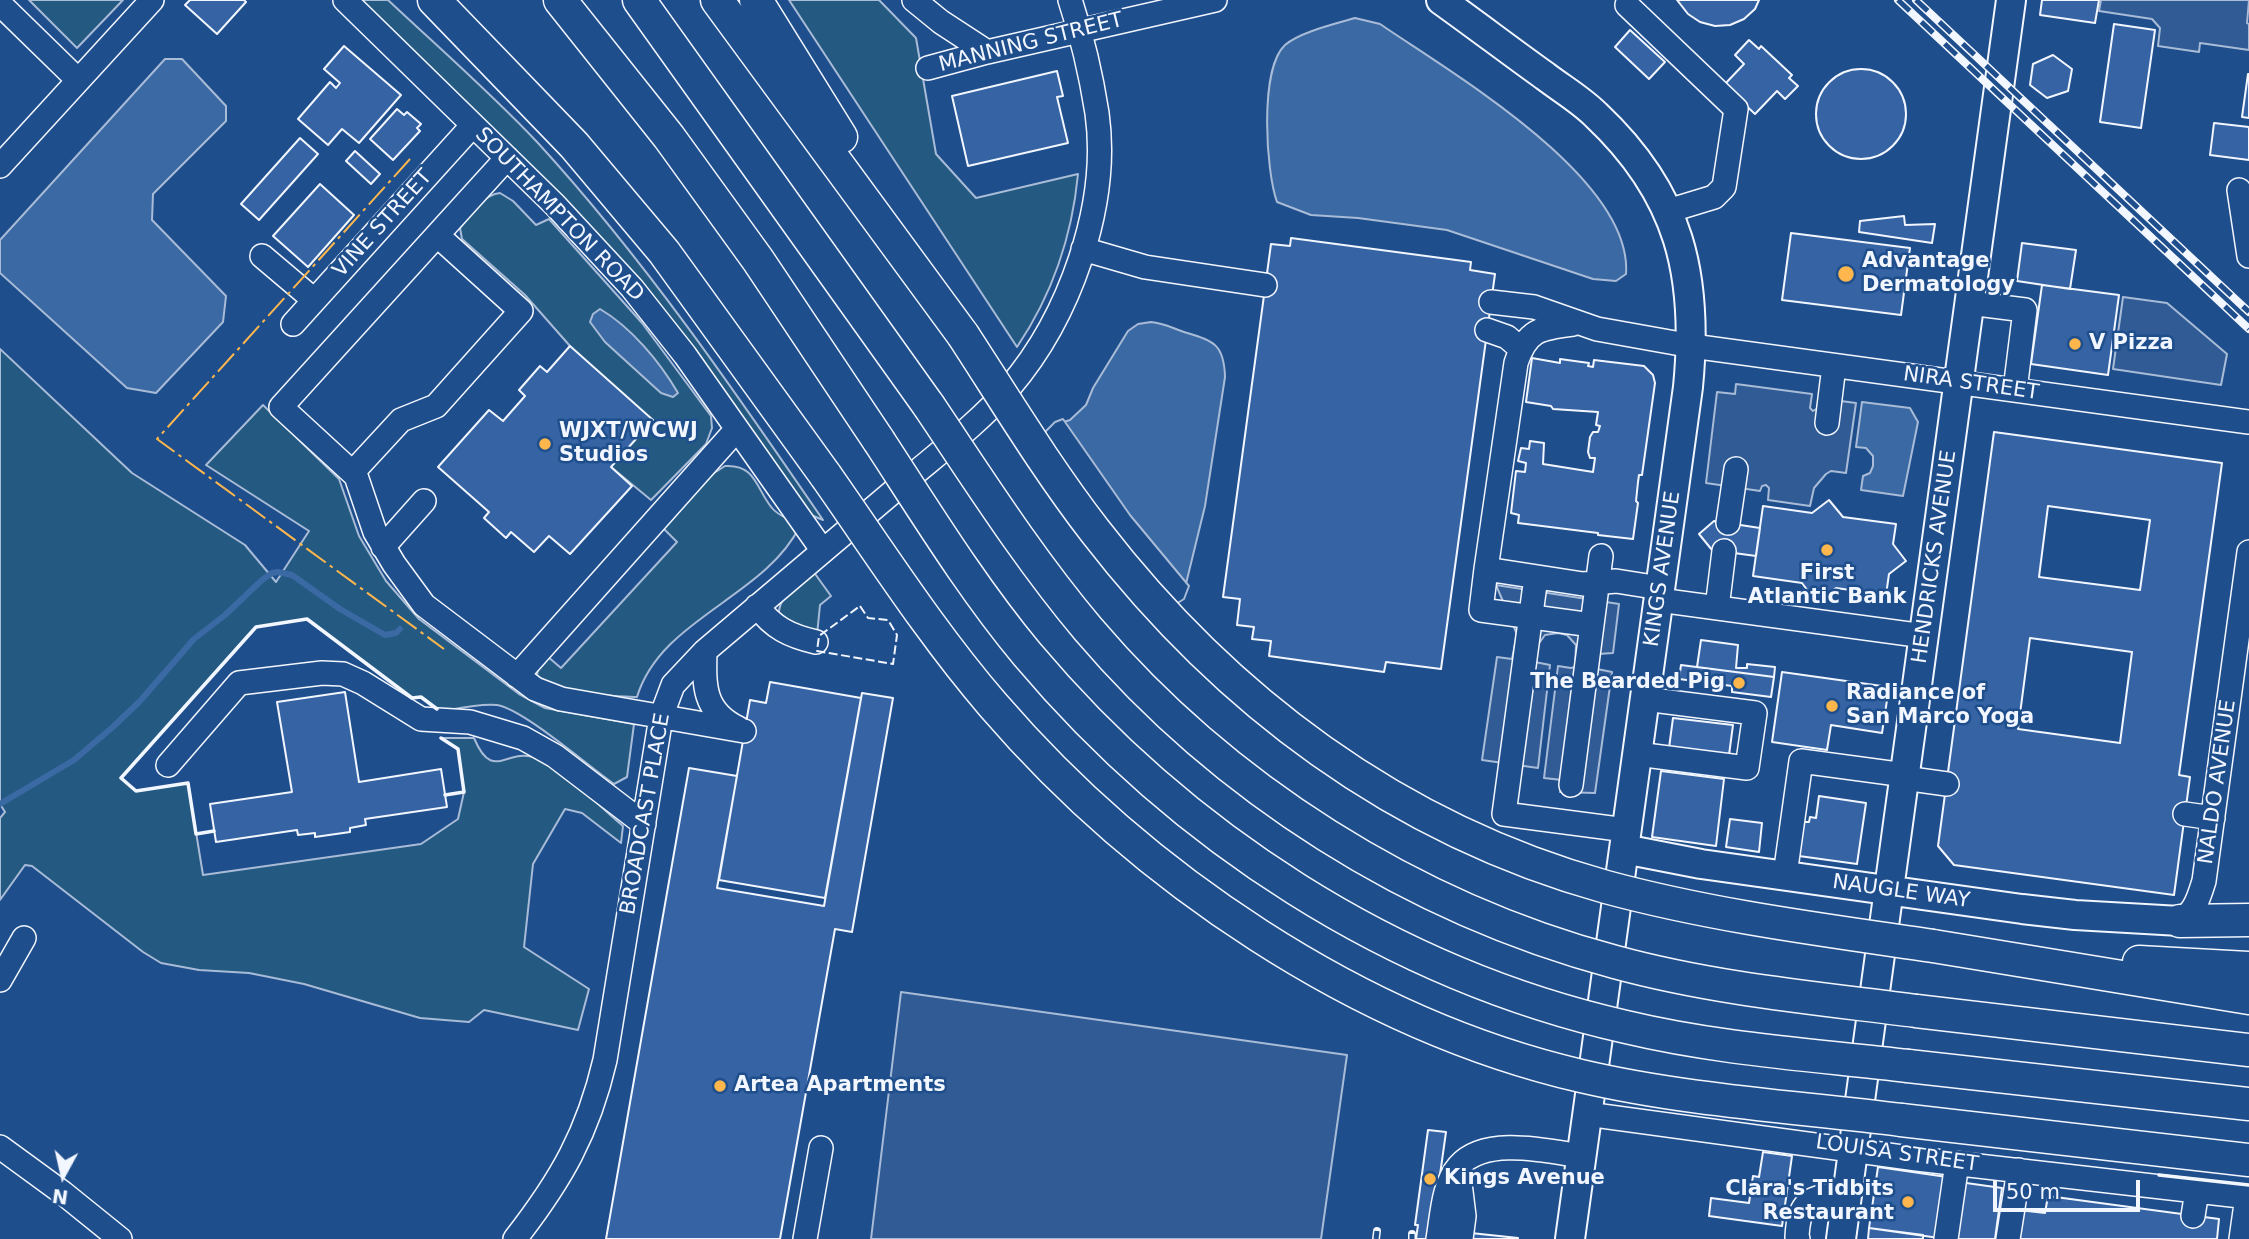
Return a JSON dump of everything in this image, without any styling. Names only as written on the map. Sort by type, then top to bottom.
[{"type":"highway","points":[[434,0],[574,145],[664,252],[826,475],[947,648],[994,705],[1083,798],[1163,867],[1221,910],[1281,949],[1344,985],[1410,1017],[1476,1044],[1580,1076],[1652,1089],[2249,1160]]},
{"type":"highway","points":[[559,0],[670,137],[758,260],[984,598],[1049,680],[1121,754],[1173,800],[1289,885],[1359,926],[1437,965],[1550,1007],[1627,1028],[1704,1042],[2249,1104]]},
{"type":"highway","points":[[639,0],[929,405],[1024,548],[1068,605],[1113,657],[1214,753],[1268,795],[1347,847],[1409,882],[1472,912],[1548,942],[1605,959],[1717,985],[2249,1050]]},
{"type":"highway","points":[[717,0],[963,335]]},
{"type":"highway","points":[[757,0],[963,335],[1095,531],[1163,613],[1212,663],[1264,709],[1377,789],[1473,839],[1535,864],[1604,886],[1718,913],[2249,998]]},
{"type":"highway","points":[[2180,921],[2249,920]]},
{"type":"highway","points":[[1933,946],[2059,957],[2249,968]]},
{"type":"highway","points":[[2059,957],[2249,950]]},
{"type":"main road","name":"KINGS AVENUE","points":[[1441,0],[1595,113],[1627,146],[1654,186],[1677,234],[1688,277],[1692,315],[1692,346],[1570,1239]]},
{"type":"main road","name":"HENDRICKS AVENUE","points":[[1841,1239],[2011,0]]},
{"type":"main road","name":"NAUGLE WAY","points":[[1625,840],[1685,861],[1889,891],[2061,914],[2180,921]]},
{"type":"street","points":[[0,166],[152,0]]},
{"type":"street","name":"SOUTHAMPTON ROAD","points":[[345,0],[575,226],[632,288],[685,355],[823,551]]},
{"type":"street","points":[[914,0],[941,22],[987,52]]},
{"type":"street","name":"BROADCAST PLACE","points":[[515,1239],[569,1161],[582,1137],[596,1098],[605,1060],[661,717],[673,685],[705,650],[977,420],[1009,388],[1045,338],[1067,297],[1093,210],[1098,166],[1097,115],[1080,31],[1070,0]]},
{"type":"street","name":"MANNING STREET","points":[[928,68],[1214,0]]},
{"type":"street","points":[[0,4],[78,80]]},
{"type":"street","points":[[1627,5],[1736,109],[1724,187],[1714,197],[1668,211]]},
{"type":"street","name":"VINE STREET","points":[[293,324],[473,125]]},
{"type":"street","points":[[507,159],[281,407],[353,472],[383,547],[431,613],[517,676],[551,697],[744,731],[722,719],[709,702],[705,678],[705,650]]},
{"type":"street","points":[[2239,190],[2249,256]]},
{"type":"street","points":[[353,472],[401,420],[436,406],[522,311],[437,235]]},
{"type":"street","points":[[1083,249],[1145,267],[1265,285]]},
{"type":"street","points":[[262,256],[314,300]]},
{"type":"street","name":"NIRA STREET","points":[[1491,302],[1534,307],[1597,329],[1692,346],[2249,422]]},
{"type":"street","points":[[1969,303],[2025,310],[2015,390]]},
{"type":"street","points":[[1579,323],[1543,327],[1529,338],[1516,363],[1481,610],[1592,625]]},
{"type":"street","points":[[1487,330],[1507,337],[1521,349]]},
{"type":"street","points":[[1827,423],[1834,366]]},
{"type":"street","points":[[517,676],[737,429]]},
{"type":"street","points":[[1728,523],[1736,469]]},
{"type":"street","points":[[383,547],[424,500]]},
{"type":"street","points":[[1717,608],[1724,551]]},
{"type":"street","name":"NALDO AVENUE","points":[[2180,921],[2188,916],[2194,907],[2205,875],[2249,552]]},
{"type":"street","points":[[1571,785],[1601,556]]},
{"type":"street","points":[[1486,569],[1583,584],[1616,581],[1717,608],[1924,636]]},
{"type":"street","points":[[1536,577],[1504,814],[1625,840]]},
{"type":"street","points":[[757,606],[783,632],[816,642]]},
{"type":"street","points":[[168,765],[239,683],[322,673],[343,674],[421,719],[470,722],[523,738],[555,757],[644,824]]},
{"type":"street","points":[[1637,754],[1747,768],[1749,757],[1755,713],[1645,699]]},
{"type":"street","points":[[1784,875],[1801,761],[1947,784]]},
{"type":"street","points":[[2185,814],[2213,817]]},
{"type":"street","points":[[0,981],[24,938]]},
{"type":"street","name":"LOUISA STREET","points":[[1587,1114],[1957,1163],[2248,1197]]},
{"type":"street","points":[[0,1147],[64,1193],[120,1239]]},
{"type":"street","points":[[805,1239],[821,1148]]},
{"type":"street","points":[[1438,1239],[1447,1190],[1458,1167],[1469,1157],[1492,1149],[1529,1148],[1581,1156]]},
{"type":"street","points":[[1946,1239],[1957,1163]]},
{"type":"street","points":[[1458,1167],[1464,1216],[1461,1239]]},
{"type":"street","points":[[2008,1239],[2018,1170]]},
{"type":"street","points":[[2193,1216],[2197,1191]]},
{"type":"street","points":[[1798,1239],[1800,1212],[1807,1202],[1822,1196],[1847,1192]]},
{"type":"street","points":[[2242,1239],[2248,1197]]},
{"type":"shaded area","points":[[29,0],[123,0],[77,48]]},
{"type":"shaded area","points":[[361,0],[388,0],[538,143],[652,279],[722,374],[823,520],[811,515],[529,164]]},
{"type":"shaded area","points":[[789,0],[879,0],[916,38],[936,154],[976,198],[1078,174],[1071,220],[1058,265],[1040,307],[1017,347]]},
{"type":"shaded area","points":[[2101,0],[2249,0],[2249,50],[2200,43],[2199,52],[2158,46],[2160,28],[2152,19],[2099,11]]},
{"type":"shaded area","points":[[1355,18],[1380,24],[1449,70],[1532,131],[1570,165],[1600,201],[1620,238],[1626,274],[1616,281],[1593,279],[1447,230],[1358,218],[1311,215],[1277,202],[1270,168],[1267,121],[1271,75],[1277,57],[1285,45],[1299,36]]},
{"type":"shaded area","points":[[165,59],[182,59],[226,106],[226,121],[153,194],[152,220],[226,296],[223,322],[156,393],[127,388],[0,273],[0,240]]},
{"type":"shaded area","points":[[500,193],[513,201],[536,225],[549,219],[642,323],[711,416],[712,428],[706,444],[651,500],[611,467],[570,346],[525,295],[462,239],[460,228],[473,211],[488,197]]},
{"type":"shaded area","points":[[2123,297],[2167,303],[2227,354],[2221,385],[2113,369]]},
{"type":"shaded area","points":[[600,309],[623,325],[644,346],[678,393],[673,397],[661,393],[605,342],[590,322],[593,314]]},
{"type":"shaded area","points":[[1151,322],[1209,341],[1219,350],[1224,366],[1225,377],[1205,506],[1183,596],[1057,424],[1070,420],[1086,405],[1093,388],[1128,331],[1138,324]]},
{"type":"shaded area","points":[[0,349],[132,473],[245,545],[276,582],[309,531],[206,465],[263,405],[339,479],[359,536],[386,581],[419,619],[519,694],[545,708],[634,724],[627,777],[614,784],[539,727],[508,709],[497,705],[482,705],[437,712],[421,697],[412,698],[307,619],[256,627],[121,778],[136,791],[188,783],[203,875],[421,844],[458,819],[464,792],[458,749],[441,738],[474,738],[487,759],[494,761],[526,756],[547,763],[623,826],[621,843],[582,813],[565,809],[533,864],[524,947],[589,989],[578,1030],[484,1010],[469,1022],[420,1018],[304,984],[249,973],[199,970],[161,963],[32,866],[25,865],[0,900],[0,818],[5,812],[0,804]]},
{"type":"shaded area","points":[[1736,384],[1812,394],[1810,408],[1813,411],[1818,408],[1818,398],[1856,403],[1846,473],[1831,471],[1826,474],[1814,488],[1810,506],[1768,500],[1769,488],[1766,485],[1762,486],[1760,491],[1706,483],[1717,392],[1735,394]]},
{"type":"shaded area","points":[[1862,402],[1910,408],[1918,422],[1903,496],[1861,490],[1863,476],[1870,473],[1873,466],[1873,456],[1866,448],[1856,447]]},
{"type":"shaded area","points":[[725,466],[735,466],[749,473],[775,511],[800,526],[784,551],[763,572],[668,647],[649,670],[637,697],[570,690],[546,682],[537,675],[539,664],[547,656],[561,668],[677,542],[662,527],[714,473]]},
{"type":"shaded area","points":[[813,571],[831,596],[820,605],[817,635],[779,619],[784,597]]},
{"type":"shaded area","points":[[1496,585],[1619,604],[1613,653],[1598,654],[1597,669],[1612,672],[1595,793],[1560,792],[1562,780],[1544,778],[1558,666],[1575,667],[1576,645],[1567,635],[1545,635],[1537,646],[1535,662],[1550,665],[1538,768],[1482,760],[1497,657],[1512,659],[1516,639],[1516,632]]},
{"type":"shaded area","points":[[901,992],[1347,1055],[1321,1239],[871,1239]]},
{"type":"pier","points":[[1063,419],[1130,515],[1189,586],[1184,599],[1176,604],[1162,604],[1042,443],[1046,431],[1055,422]]},
{"type":"building","points":[[190,0],[246,2],[217,34],[185,5]]},
{"type":"building","points":[[1677,0],[1759,0],[1755,9],[1744,19],[1730,25],[1715,26],[1700,22],[1688,14]]},
{"type":"building","points":[[2042,0],[2099,0],[2095,23],[2040,15]]},
{"type":"building","points":[[2114,24],[2155,30],[2141,128],[2100,122]]},
{"type":"building","points":[[1630,30],[1665,62],[1649,79],[1615,47]]},
{"type":"building","points":[[1749,40],[1759,49],[1761,46],[1792,75],[1789,78],[1798,86],[1785,99],[1777,91],[1755,114],[1724,85],[1744,64],[1735,55]]},
{"type":"building","points":[[344,46],[401,95],[359,143],[342,129],[328,145],[298,119],[330,82],[336,88],[340,83],[324,69]]},
{"type":"building","points":[[2053,55],[2072,69],[2068,91],[2047,98],[2030,85],[2033,64]]},
{"type":"building","points":[[1861,69],[1878,72],[1893,82],[1903,97],[1906,114],[1903,131],[1893,146],[1878,156],[1861,159],[1844,156],[1829,146],[1819,131],[1816,114],[1819,97],[1829,82],[1844,72]]},
{"type":"building","points":[[1057,71],[1063,96],[1057,97],[1068,143],[968,166],[952,96]]},
{"type":"building","points":[[2249,74],[2249,118],[2242,117]]},
{"type":"building","points":[[397,109],[404,115],[407,112],[421,124],[417,128],[420,131],[393,160],[370,139]]},
{"type":"building","points":[[2214,123],[2249,127],[2249,160],[2210,155]]},
{"type":"building","points":[[300,138],[318,154],[259,220],[241,204]]},
{"type":"building","points":[[355,151],[380,174],[371,184],[346,161]]},
{"type":"building","points":[[320,184],[354,215],[308,267],[273,236]]},
{"type":"building","points":[[1904,216],[1905,225],[1935,224],[1932,243],[1859,232],[1860,221]]},
{"type":"building","name":"Advantage Dermatology","points":[[1791,233],[1910,248],[1901,315],[1782,300]]},
{"type":"building","points":[[1291,238],[1471,262],[1470,270],[1495,274],[1441,669],[1386,662],[1384,672],[1269,656],[1271,641],[1252,639],[1254,627],[1237,625],[1240,599],[1223,597],[1271,244],[1290,246]]},
{"type":"building","points":[[2022,243],[2076,250],[2070,289],[2017,281]]},
{"type":"building","points":[[2042,285],[2119,295],[2108,375],[2031,364]]},
{"type":"building","name":"WJXT/WCWJ Studios","points":[[570,346],[653,420],[611,467],[632,486],[570,554],[549,536],[534,552],[511,532],[506,538],[484,518],[489,512],[438,467],[489,410],[503,421],[525,396],[519,390],[540,366],[547,372]]},
{"type":"building","points":[[1532,358],[1560,363],[1560,359],[1589,363],[1588,366],[1593,367],[1594,360],[1644,366],[1653,375],[1655,383],[1642,475],[1639,475],[1638,482],[1633,539],[1518,523],[1519,515],[1511,513],[1516,471],[1525,472],[1526,463],[1518,461],[1521,448],[1529,449],[1530,441],[1544,443],[1543,464],[1593,472],[1595,458],[1590,458],[1588,452],[1590,437],[1593,432],[1598,432],[1600,426],[1596,425],[1598,412],[1553,409],[1551,406],[1526,402]]},
{"type":"building","points":[[1994,432],[2222,463],[2179,775],[2190,777],[2174,895],[1954,865],[1938,846]],"holes":[[[2048,506],[2150,520],[2140,590],[2039,577]],[[2030,638],[2132,652],[2120,743],[2018,729]]]},
{"type":"building","name":"First Atlantic Bank","points":[[1829,500],[1843,517],[1896,524],[1893,544],[1906,561],[1889,574],[1886,595],[1836,588],[1816,602],[1802,583],[1753,576],[1763,506],[1812,513]]},
{"type":"building","points":[[1714,521],[1760,528],[1756,556],[1712,550],[1699,534]]},
{"type":"building","points":[[1701,640],[1738,645],[1736,668],[1747,668],[1747,664],[1775,667],[1774,677],[1697,667]]},
{"type":"building","name":"The Bearded Pig","points":[[1681,665],[1774,677],[1771,697],[1732,692],[1732,686],[1679,679]]},
{"type":"building","name":"Radiance of San Marco Yoga","points":[[1782,672],[1889,687],[1882,733],[1831,725],[1827,750],[1772,742]]},
{"type":"building","points":[[770,682],[861,698],[825,898],[719,880],[750,700],[766,703]]},
{"type":"building","points":[[345,692],[359,782],[441,769],[447,807],[365,819],[366,825],[350,828],[350,832],[315,837],[315,833],[298,835],[297,830],[216,842],[210,804],[292,792],[277,702]]},
{"type":"building","name":"Artea Apartments","points":[[862,693],[893,698],[852,932],[835,929],[780,1239],[606,1239],[689,768],[737,776],[717,888],[824,906]]},
{"type":"building","points":[[1673,718],[1733,725],[1729,755],[1669,748]]},
{"type":"building","points":[[1661,771],[1724,779],[1716,846],[1652,837]]},
{"type":"building","points":[[1819,796],[1866,803],[1857,864],[1799,856],[1804,822],[1809,822],[1810,817],[1816,818]]},
{"type":"building","points":[[1730,819],[1762,823],[1759,852],[1726,847]]},
{"type":"building","name":"Kings Avenue","points":[[1428,1130],[1446,1132],[1431,1239],[1416,1239],[1418,1225],[1415,1225]]},
{"type":"building","points":[[1763,1152],[1792,1156],[1782,1226],[1709,1216],[1711,1198],[1749,1203],[1753,1176],[1759,1177]]},
{"type":"building","name":"Clara's Tidbits Restaurant","points":[[1878,1167],[1947,1177],[1939,1238],[1869,1228]]},
{"type":"building","points":[[1959,1182],[2002,1188],[1995,1239],[1951,1239]]},
{"type":"building","points":[[2048,1196],[2219,1219],[2217,1239],[2015,1239],[2019,1210],[2045,1213]]},
{"type":"building","points":[[1869,1228],[1923,1235],[1923,1239],[1868,1239]]},
{"type":"building","points":[[1471,1233],[1518,1238],[1518,1239],[1470,1239]]},
{"type":"waterway","points":[[0,804],[74,760],[140,701],[194,639],[272,573],[292,575],[340,609],[385,635],[396,633],[400,629]]},
{"type":"railway","points":[[1898,0],[2249,329]]},
{"type":"railway","points":[[1916,0],[2249,312]]},
{"type":"railway","points":[[1376,1239],[1377,1231]]},
{"type":"railway","points":[[1412,1234],[1412,1239]]},
{"type":"fence","points":[[860,606],[868,618],[888,620],[897,635],[893,664],[817,651],[819,636],[860,606]]},
{"type":"wall","points":[[214,831],[196,834],[188,783],[136,791],[121,778],[256,627],[307,619],[412,698],[421,697],[437,709]]},
{"type":"wall","points":[[441,738],[458,749],[464,792],[445,795]]},
{"type":"wall","points":[[2159,1175],[2249,1185]]},
{"type":"power","points":[[410,159],[157,439],[444,649]]},
{"type":"place","name":"Advantage Dermatology","points":[[1846,274]]},
{"type":"place","name":"V Pizza","points":[[2075,344]]},
{"type":"place","name":"WJXT/WCWJ Studios","points":[[545,444]]},
{"type":"place","name":"First Atlantic Bank","points":[[1827,550]]},
{"type":"place","name":"The Bearded Pig","points":[[1739,683]]},
{"type":"place","name":"Radiance of San Marco Yoga","points":[[1832,706]]},
{"type":"place","name":"Artea Apartments","points":[[720,1086]]},
{"type":"place","name":"Kings Avenue","points":[[1430,1179]]},
{"type":"place","name":"Clara's Tidbits Restaurant","points":[[1908,1202]]}]
